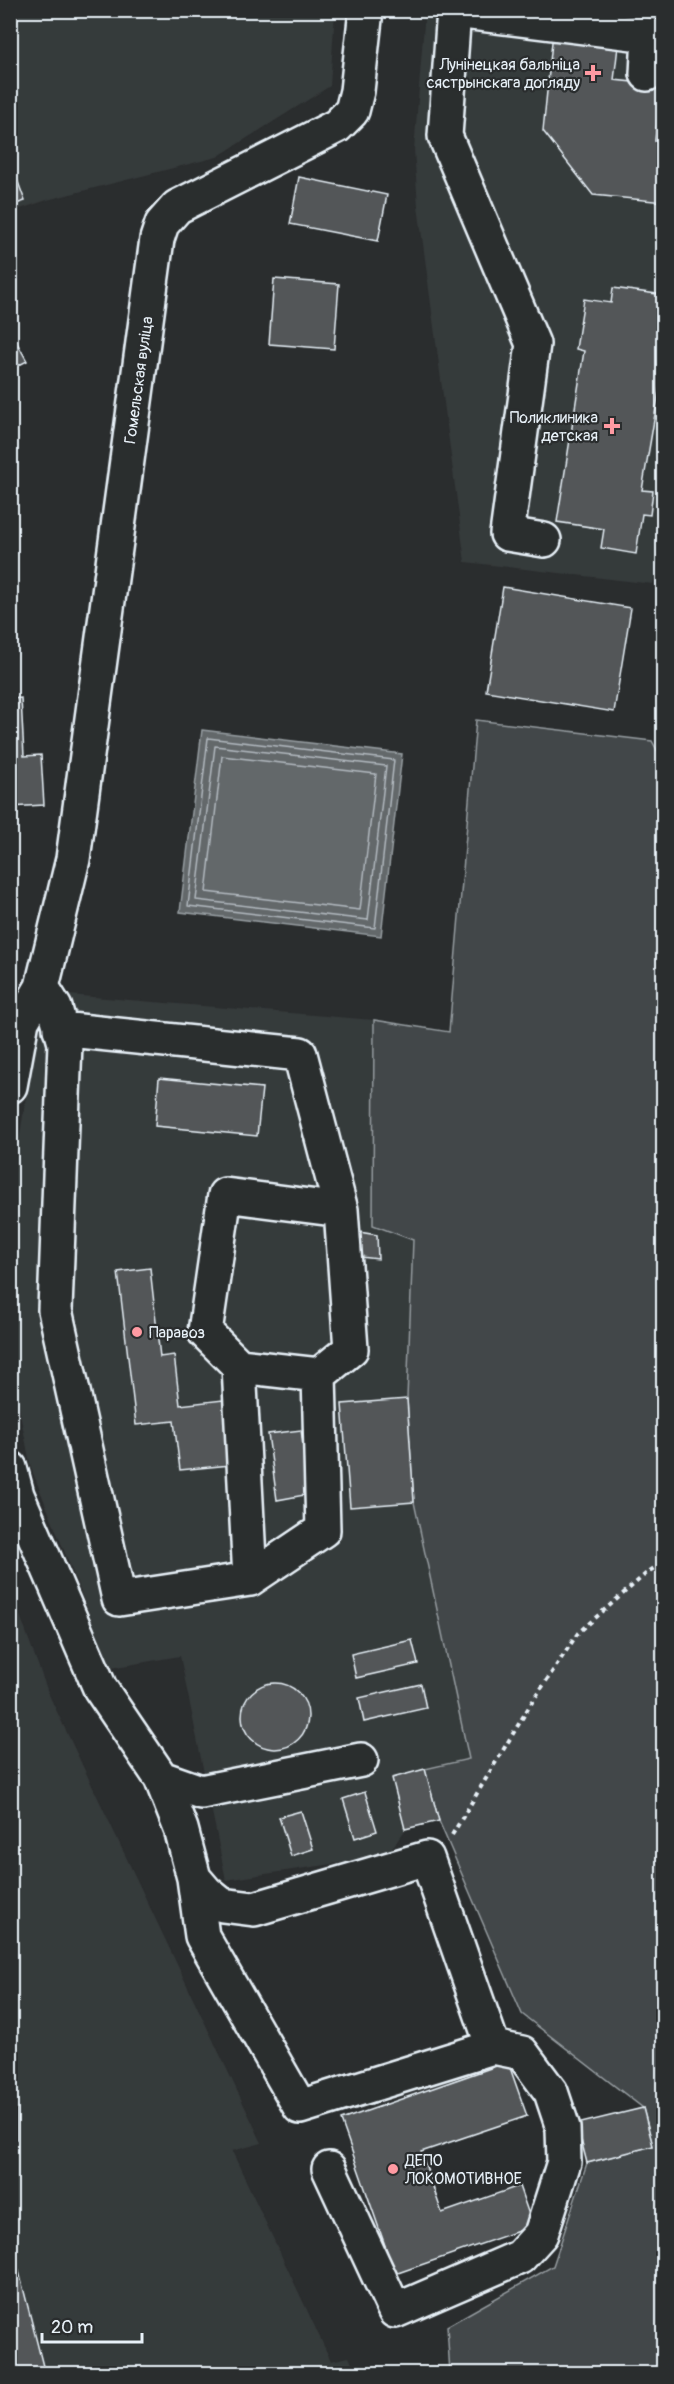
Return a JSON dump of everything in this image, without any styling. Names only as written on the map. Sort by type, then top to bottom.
[{"type":"street","name":"Гомельская вуліца","points":[[10,1086],[22,1021],[42,987],[73,859],[156,251],[162,224],[177,207],[337,126],[352,111],[357,91],[366,10]]},
{"type":"street","points":[[544,540],[507,534],[533,344],[445,136],[454,11],[649,35],[646,74]]},
{"type":"street","points":[[42,987],[55,1008],[65,1043],[55,1310],[119,1599],[250,1579],[323,1530],[319,1375]]},
{"type":"street","points":[[60,1029],[300,1054],[341,1210],[351,1349],[319,1375],[239,1366],[205,1332],[225,1195],[341,1210]]},
{"type":"street","points":[[239,1366],[250,1579]]},
{"type":"street","points":[[10,1468],[17,1495],[100,1688],[161,1778],[181,1829],[194,1878],[202,1936],[300,2107],[493,2047],[522,2053],[551,2092],[563,2128],[564,2162],[552,2201],[541,2234],[520,2257],[395,2311],[329,2169]]},
{"type":"street","points":[[161,1778],[201,1792],[361,1760]]},
{"type":"street","points":[[194,1878],[222,1905],[254,1908],[427,1858],[493,2047]]},
{"type":"path","points":[[427,1858],[453,1834],[578,1633],[648,1572],[663,1562]]},
{"type":"shaded area","points":[[11,11],[335,11],[330,86],[217,157],[47,200],[11,212]]},
{"type":"shaded area","points":[[425,11],[663,11],[664,539],[653,584],[465,562],[418,206],[414,150]]},
{"type":"shaded area","points":[[476,720],[652,741],[664,763],[663,2373],[450,2373],[447,2326],[553,2266],[587,2163],[653,2146],[643,2108],[522,2014],[439,1821],[425,1769],[469,1759],[414,1502],[407,1399],[413,1240],[373,1225],[374,1020],[449,1032]]},
{"type":"shaded area","points":[[69,995],[374,1020],[373,1225],[413,1240],[407,1399],[414,1502],[469,1759],[439,1821],[406,1829],[386,1856],[226,1880],[180,1656],[111,1668],[31,1468],[11,1369],[11,1190],[38,1023]]},
{"type":"shaded area","points":[[10,1588],[49,1695],[262,2143],[232,2151],[331,2361],[349,2357],[356,2373],[11,2373]]},
{"type":"water","points":[[202,730],[402,754],[381,936],[180,912]]},
{"type":"building","points":[[553,32],[619,38],[614,80],[661,85],[655,141],[664,142],[664,202],[593,195],[543,131]]},
{"type":"building","points":[[10,164],[25,201],[10,206]]},
{"type":"building","points":[[299,177],[387,195],[378,241],[290,224]]},
{"type":"building","points":[[274,279],[339,284],[334,349],[269,344]]},
{"type":"building","name":"Поликлиника детская","points":[[613,288],[664,295],[664,362],[642,490],[653,491],[650,515],[642,514],[636,554],[601,548],[604,529],[557,522],[584,351],[576,349],[584,299],[611,303]]},
{"type":"building","points":[[10,330],[27,361],[10,370]]},
{"type":"building","points":[[503,587],[631,608],[614,712],[486,691]]},
{"type":"building","points":[[21,698],[24,756],[41,755],[44,805],[10,807],[10,699]]},
{"type":"building","points":[[159,1078],[262,1088],[257,1136],[155,1126]]},
{"type":"building","points":[[353,1231],[377,1235],[378,1259],[352,1256]]},
{"type":"building","points":[[150,1268],[160,1357],[174,1355],[180,1405],[223,1400],[230,1465],[180,1470],[174,1421],[136,1425],[118,1272]]},
{"type":"building","points":[[407,1399],[414,1502],[350,1507],[342,1404]]},
{"type":"building","points":[[301,1430],[310,1494],[277,1500],[268,1434]]},
{"type":"building","points":[[412,1640],[418,1664],[356,1678],[351,1654]]},
{"type":"building","points":[[275,1683],[288,1686],[298,1693],[305,1703],[308,1716],[305,1729],[298,1739],[288,1746],[275,1749],[262,1746],[252,1739],[245,1729],[242,1716],[245,1703],[252,1693],[262,1686]]},
{"type":"building","points":[[421,1684],[426,1708],[364,1722],[359,1698]]},
{"type":"building","points":[[425,1769],[439,1821],[405,1829],[392,1778]]},
{"type":"building","points":[[365,1792],[377,1831],[355,1838],[343,1799]]},
{"type":"building","points":[[301,1811],[313,1849],[291,1856],[279,1817]]},
{"type":"building","name":"ДЕПО ЛОКОМОТИВНОЕ","points":[[508,2062],[527,2116],[421,2152],[442,2213],[519,2186],[533,2226],[395,2274],[341,2120]]},
{"type":"building","points":[[10,2107],[16,2107],[16,2139],[10,2139]]},
{"type":"building","points":[[643,2108],[653,2146],[587,2163],[577,2124]]},
{"type":"building","points":[[13,2248],[45,2374],[10,2374],[10,2249]]},
{"type":"place","name":"Лунінецкая бальніца сястрынскага догляду","points":[[593,73]]},
{"type":"place","name":"Поликлиника детская","points":[[612,426]]},
{"type":"place","name":"Паравоз","points":[[137,1332]]},
{"type":"place","name":"ДЕПО ЛОКОМОТИВНОЕ","points":[[393,2169]]}]
